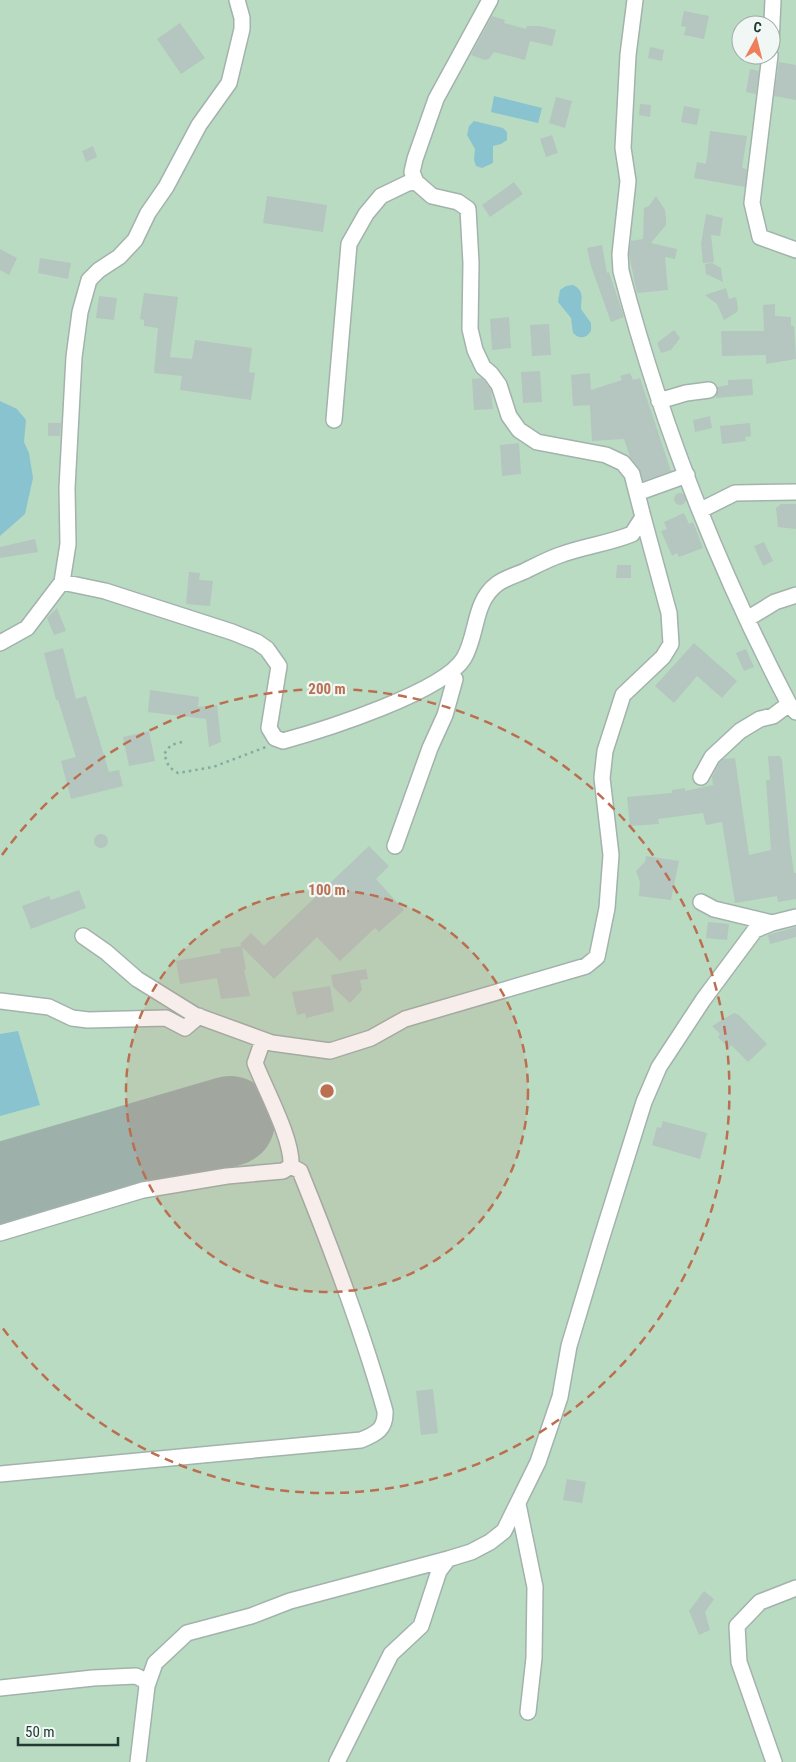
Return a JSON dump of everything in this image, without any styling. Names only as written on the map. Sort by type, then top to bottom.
[{"type":"street","points":[[0,643],[27,628],[62,582],[68,544],[67,488],[74,357],[80,312],[88,280],[119,257],[135,240],[148,213],[166,187],[199,126],[229,83],[242,29],[242,18],[237,0]]},
{"type":"street","points":[[83,936],[106,952],[137,979],[199,1016],[263,1040],[290,1047],[330,1051],[371,1038],[405,1019],[586,966],[597,957],[607,908],[611,855],[602,778],[605,751],[623,695],[663,657],[671,644],[669,613],[632,474],[623,463],[606,455],[537,442],[519,430],[509,416],[499,385],[483,367],[475,350],[470,329],[471,263],[468,209],[458,202],[432,196],[416,182],[412,172],[436,99],[490,0]]},
{"type":"street","points":[[635,0],[628,55],[623,148],[628,181],[620,254],[621,271],[659,402],[687,475],[747,620],[792,708],[760,719],[740,731],[712,757],[701,777]]},
{"type":"street","points":[[772,15],[773,0]]},
{"type":"street","points":[[769,65],[752,203],[760,237],[796,250]]},
{"type":"street","points":[[334,420],[349,244],[366,214],[381,196],[408,183],[416,182]]},
{"type":"street","points":[[659,402],[686,393],[709,390]]},
{"type":"street","points":[[636,493],[687,475]]},
{"type":"street","points":[[701,510],[735,493],[796,492]]},
{"type":"street","points":[[62,582],[105,591],[232,632],[257,642],[267,649],[279,666],[268,728],[275,738],[283,741],[370,712],[424,690],[450,674],[463,660],[471,644],[481,604],[489,591],[499,582],[562,554],[632,534],[643,517]]},
{"type":"street","points":[[747,620],[775,602],[796,595]]},
{"type":"street","points":[[395,846],[430,748],[445,715],[455,679],[450,674]]},
{"type":"street","points":[[701,902],[714,909],[772,923]]},
{"type":"street","points":[[138,1762],[147,1686],[155,1663],[187,1634],[251,1616],[290,1601],[471,1552],[490,1542],[504,1531],[538,1462],[560,1397],[569,1346],[636,1125],[659,1067],[732,959],[755,930],[772,923],[796,917]]},
{"type":"street","points":[[0,1001],[48,1007],[72,1018],[88,1020],[166,1018],[185,1028],[199,1016]]},
{"type":"street","points":[[0,1233],[143,1190],[227,1176],[283,1171],[291,1166],[292,1159],[284,1133],[255,1063],[263,1040]]},
{"type":"street","points":[[0,1474],[361,1440],[376,1434],[386,1420],[385,1411],[360,1329],[300,1171],[291,1166]]},
{"type":"street","points":[[518,1504],[536,1587],[534,1658],[528,1712]]},
{"type":"street","points":[[337,1762],[391,1654],[421,1626],[439,1571],[448,1559]]},
{"type":"street","points":[[774,1762],[739,1662],[737,1626],[760,1602],[796,1588]]},
{"type":"street","points":[[0,1688],[136,1676],[144,1680],[147,1686]]},
{"type":"path","points":[[182,742],[171,745],[164,754],[169,767],[178,773],[213,767],[283,741]]},
{"type":"green space","points":[[0,0],[796,0],[796,1762],[0,1762]]},
{"type":"water","points":[[494,96],[542,108],[538,123],[491,112]]},
{"type":"water","points":[[474,121],[503,128],[507,132],[507,140],[493,146],[493,163],[482,168],[476,166],[474,160],[475,149],[467,135],[469,126]]},
{"type":"water","points":[[573,285],[581,292],[581,309],[591,323],[591,331],[587,336],[582,337],[573,333],[571,318],[558,302],[560,290],[566,286]]},
{"type":"water","points":[[0,401],[17,409],[26,420],[24,442],[29,453],[33,478],[25,514],[0,536]]},
{"type":"water","points":[[18,1031],[40,1105],[0,1116],[0,1034]]},
{"type":"building","points":[[684,11],[709,16],[704,39],[684,35],[686,27],[681,26]]},
{"type":"building","points":[[492,16],[505,20],[504,23],[526,29],[527,26],[540,26],[556,30],[552,46],[530,41],[525,60],[494,52],[489,59],[485,60],[471,55]]},
{"type":"building","points":[[180,23],[205,58],[181,74],[157,39]]},
{"type":"building","points":[[650,47],[664,50],[662,61],[648,58]]},
{"type":"building","points":[[781,62],[796,65],[796,100],[774,96],[779,65],[781,65]]},
{"type":"building","points":[[750,69],[759,71],[756,94],[746,92]]},
{"type":"building","points":[[556,97],[572,101],[565,128],[549,123]]},
{"type":"building","points":[[640,104],[651,105],[650,117],[639,115]]},
{"type":"building","points":[[684,106],[700,109],[697,125],[681,122]]},
{"type":"building","points":[[710,131],[747,136],[742,168],[747,169],[745,187],[694,178],[697,162],[706,164]]},
{"type":"building","points":[[552,135],[558,153],[546,157],[540,139]]},
{"type":"building","points":[[93,146],[97,157],[86,162],[82,151]]},
{"type":"building","points":[[514,182],[523,194],[490,217],[482,205]]},
{"type":"building","points":[[267,196],[327,205],[323,232],[263,223]]},
{"type":"building","points":[[656,196],[665,210],[666,225],[651,243],[677,249],[675,259],[665,257],[668,290],[637,293],[629,254],[631,241],[643,239],[644,208],[649,206]]},
{"type":"building","points":[[706,214],[723,218],[720,236],[711,235],[714,262],[703,263],[701,244]]},
{"type":"building","points":[[602,245],[607,273],[609,272],[624,317],[611,322],[591,266],[587,248]]},
{"type":"building","points":[[0,249],[17,258],[9,275],[0,270]]},
{"type":"building","points":[[40,258],[71,263],[68,279],[38,273]]},
{"type":"building","points":[[712,263],[721,268],[723,282],[706,274],[705,264]]},
{"type":"building","points":[[726,288],[729,299],[736,297],[738,308],[737,312],[724,320],[717,304],[705,295]]},
{"type":"building","points":[[144,293],[178,297],[170,357],[192,359],[195,340],[252,348],[249,372],[255,373],[251,400],[180,390],[182,376],[154,373],[158,328],[144,326],[144,320],[140,319]]},
{"type":"building","points":[[99,296],[117,298],[114,320],[96,318]]},
{"type":"building","points":[[775,304],[775,316],[791,317],[791,326],[794,326],[796,359],[766,364],[766,355],[722,356],[721,331],[764,331],[763,305]]},
{"type":"building","points":[[509,317],[511,348],[492,350],[490,319]]},
{"type":"building","points":[[549,324],[551,355],[532,356],[530,325]]},
{"type":"building","points":[[674,330],[680,338],[671,350],[661,353],[657,343]]},
{"type":"building","points":[[540,371],[542,402],[523,403],[521,372]]},
{"type":"building","points":[[590,373],[591,390],[622,380],[620,376],[630,373],[633,380],[640,378],[671,471],[643,481],[639,468],[630,457],[624,439],[592,441],[590,405],[573,406],[571,375]]},
{"type":"building","points":[[482,378],[491,389],[493,409],[474,410],[472,379]]},
{"type":"building","points":[[752,379],[753,395],[716,398],[717,387],[728,385],[728,380]]},
{"type":"building","points":[[710,416],[712,428],[695,432],[693,420]]},
{"type":"building","points":[[48,423],[61,423],[60,436],[48,436]]},
{"type":"building","points":[[750,423],[751,436],[745,437],[746,441],[722,444],[720,426]]},
{"type":"building","points":[[519,443],[521,474],[502,476],[500,445]]},
{"type":"building","points":[[678,493],[682,493],[686,499],[682,505],[678,505],[674,501],[674,497]]},
{"type":"building","points":[[781,504],[796,504],[796,529],[778,527],[776,508]]},
{"type":"building","points":[[684,513],[689,524],[693,522],[703,548],[679,557],[677,553],[672,556],[661,531],[667,529],[664,522]]},
{"type":"building","points":[[35,539],[38,552],[0,558],[0,547]]},
{"type":"building","points":[[764,542],[773,561],[763,566],[754,546]]},
{"type":"building","points":[[617,565],[631,565],[631,578],[616,578]]},
{"type":"building","points":[[189,572],[200,573],[199,580],[213,581],[210,606],[186,604]]},
{"type":"building","points":[[57,608],[66,631],[54,635],[47,618]]},
{"type":"building","points":[[694,643],[737,681],[722,698],[697,676],[674,703],[655,686]]},
{"type":"building","points":[[63,648],[76,699],[86,696],[109,772],[119,770],[123,786],[71,799],[61,761],[76,757],[58,700],[56,700],[44,653]]},
{"type":"building","points":[[746,649],[754,667],[744,671],[736,653]]},
{"type":"building","points":[[150,690],[199,697],[198,707],[217,705],[221,742],[209,747],[206,719],[148,712]]},
{"type":"building","points":[[149,731],[155,761],[129,766],[123,737]]},
{"type":"building","points":[[768,756],[780,756],[782,760],[790,845],[794,873],[796,873],[796,899],[778,902],[777,896],[735,903],[722,822],[706,825],[703,813],[658,819],[659,824],[630,826],[627,797],[672,793],[672,790],[685,788],[685,791],[713,785],[712,777],[719,763],[723,759],[735,758],[749,855],[771,850],[766,780],[770,780]]},
{"type":"building","points":[[101,834],[106,836],[108,841],[106,846],[101,848],[96,846],[94,841],[96,836]]},
{"type":"building","points":[[369,846],[389,866],[376,879],[404,910],[379,932],[375,928],[340,961],[317,937],[274,979],[242,947],[246,970],[244,970],[250,996],[221,999],[217,978],[180,984],[176,961],[221,953],[220,949],[242,946],[240,944],[251,933],[264,946]]},
{"type":"building","points":[[646,856],[679,861],[671,900],[639,896],[640,882],[636,871],[645,862]]},
{"type":"building","points":[[79,890],[86,908],[31,929],[22,906],[49,896],[51,900]]},
{"type":"building","points":[[708,922],[729,924],[727,940],[706,938]]},
{"type":"building","points":[[796,927],[796,937],[770,944],[768,935]]},
{"type":"building","points":[[366,969],[368,979],[360,980],[362,990],[350,1003],[333,987],[331,975]]},
{"type":"building","points":[[330,986],[334,1011],[306,1018],[305,1013],[297,1015],[292,992]]},
{"type":"building","points":[[734,1013],[739,1015],[767,1044],[748,1062],[731,1045],[729,1048],[718,1037],[720,1034],[712,1026]]},
{"type":"building","points":[[663,1121],[707,1133],[700,1159],[652,1145],[657,1127],[661,1128]]},
{"type":"building","points":[[433,1389],[438,1433],[421,1435],[416,1391]]},
{"type":"building","points":[[567,1479],[586,1482],[582,1503],[563,1500]]},
{"type":"building","points":[[704,1591],[714,1599],[705,1612],[710,1630],[699,1635],[689,1611]]},
{"type":"runway","points":[[0,1188],[230,1121]]}]
